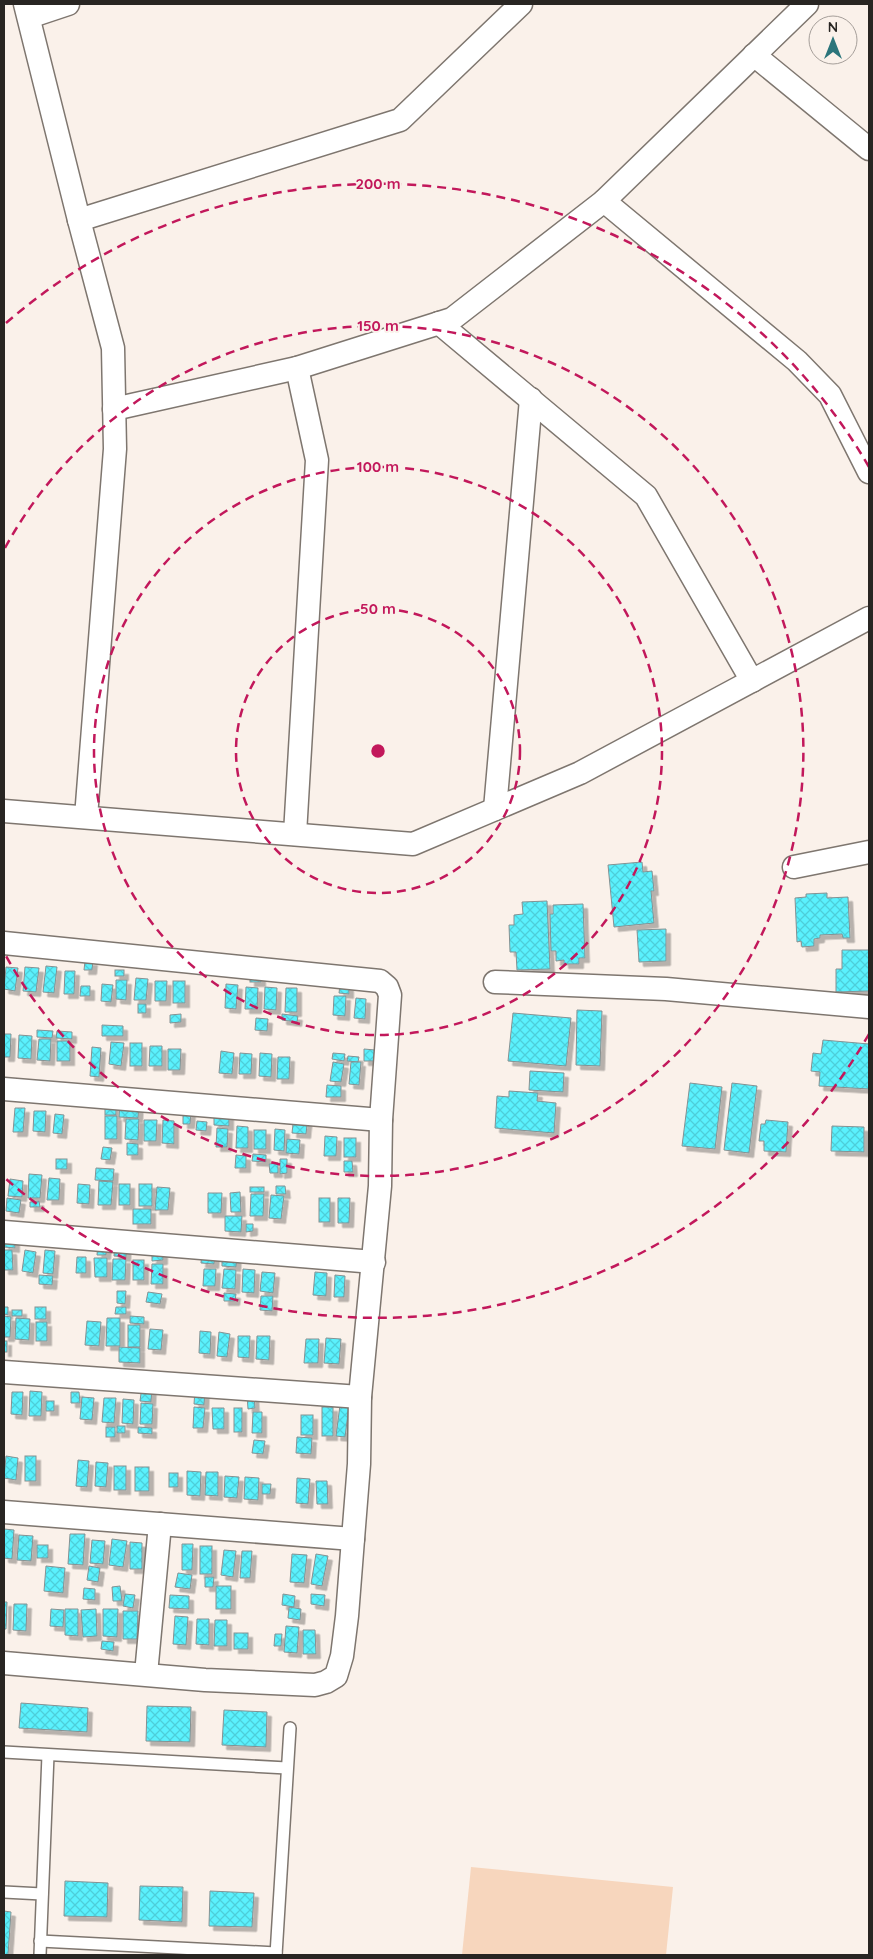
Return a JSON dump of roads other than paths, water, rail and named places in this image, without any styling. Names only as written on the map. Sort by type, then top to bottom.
[{"type":"street","points":[[68,4],[27,10],[113,348],[115,449],[86,817]]},
{"type":"street","points":[[79,220],[400,120],[521,4]]},
{"type":"street","points":[[114,409],[298,368],[452,320],[604,201],[808,4]]},
{"type":"street","points":[[754,55],[869,149]]},
{"type":"street","points":[[604,201],[797,360],[830,395],[869,472]]},
{"type":"street","points":[[439,323],[646,496],[752,681]]},
{"type":"street","points":[[295,834],[317,460],[298,368]]},
{"type":"street","points":[[495,809],[530,399]]},
{"type":"street","points":[[4,811],[413,844],[580,774],[869,618]]},
{"type":"street","points":[[794,867],[869,852]]},
{"type":"street","points":[[4,943],[380,981],[387,987],[390,995],[381,1120],[380,1186],[360,1397],[359,1464],[354,1539],[342,1656],[336,1676],[326,1682],[315,1685],[205,1680],[4,1663]]},
{"type":"street","points":[[495,982],[666,989],[869,1007]]},
{"type":"street","points":[[4,1089],[381,1120]]},
{"type":"street","points":[[4,1232],[374,1262]]},
{"type":"street","points":[[4,1372],[360,1397]]},
{"type":"street","points":[[4,1512],[354,1539]]},
{"type":"street","points":[[146,1674],[160,1524]]},
{"type":"lane","points":[[40,1941],[276,1954],[290,1728]]},
{"type":"lane","points":[[4,1752],[287,1768]]},
{"type":"lane","points":[[40,1955],[48,1755]]},
{"type":"lane","points":[[4,1892],[42,1894]]}]
